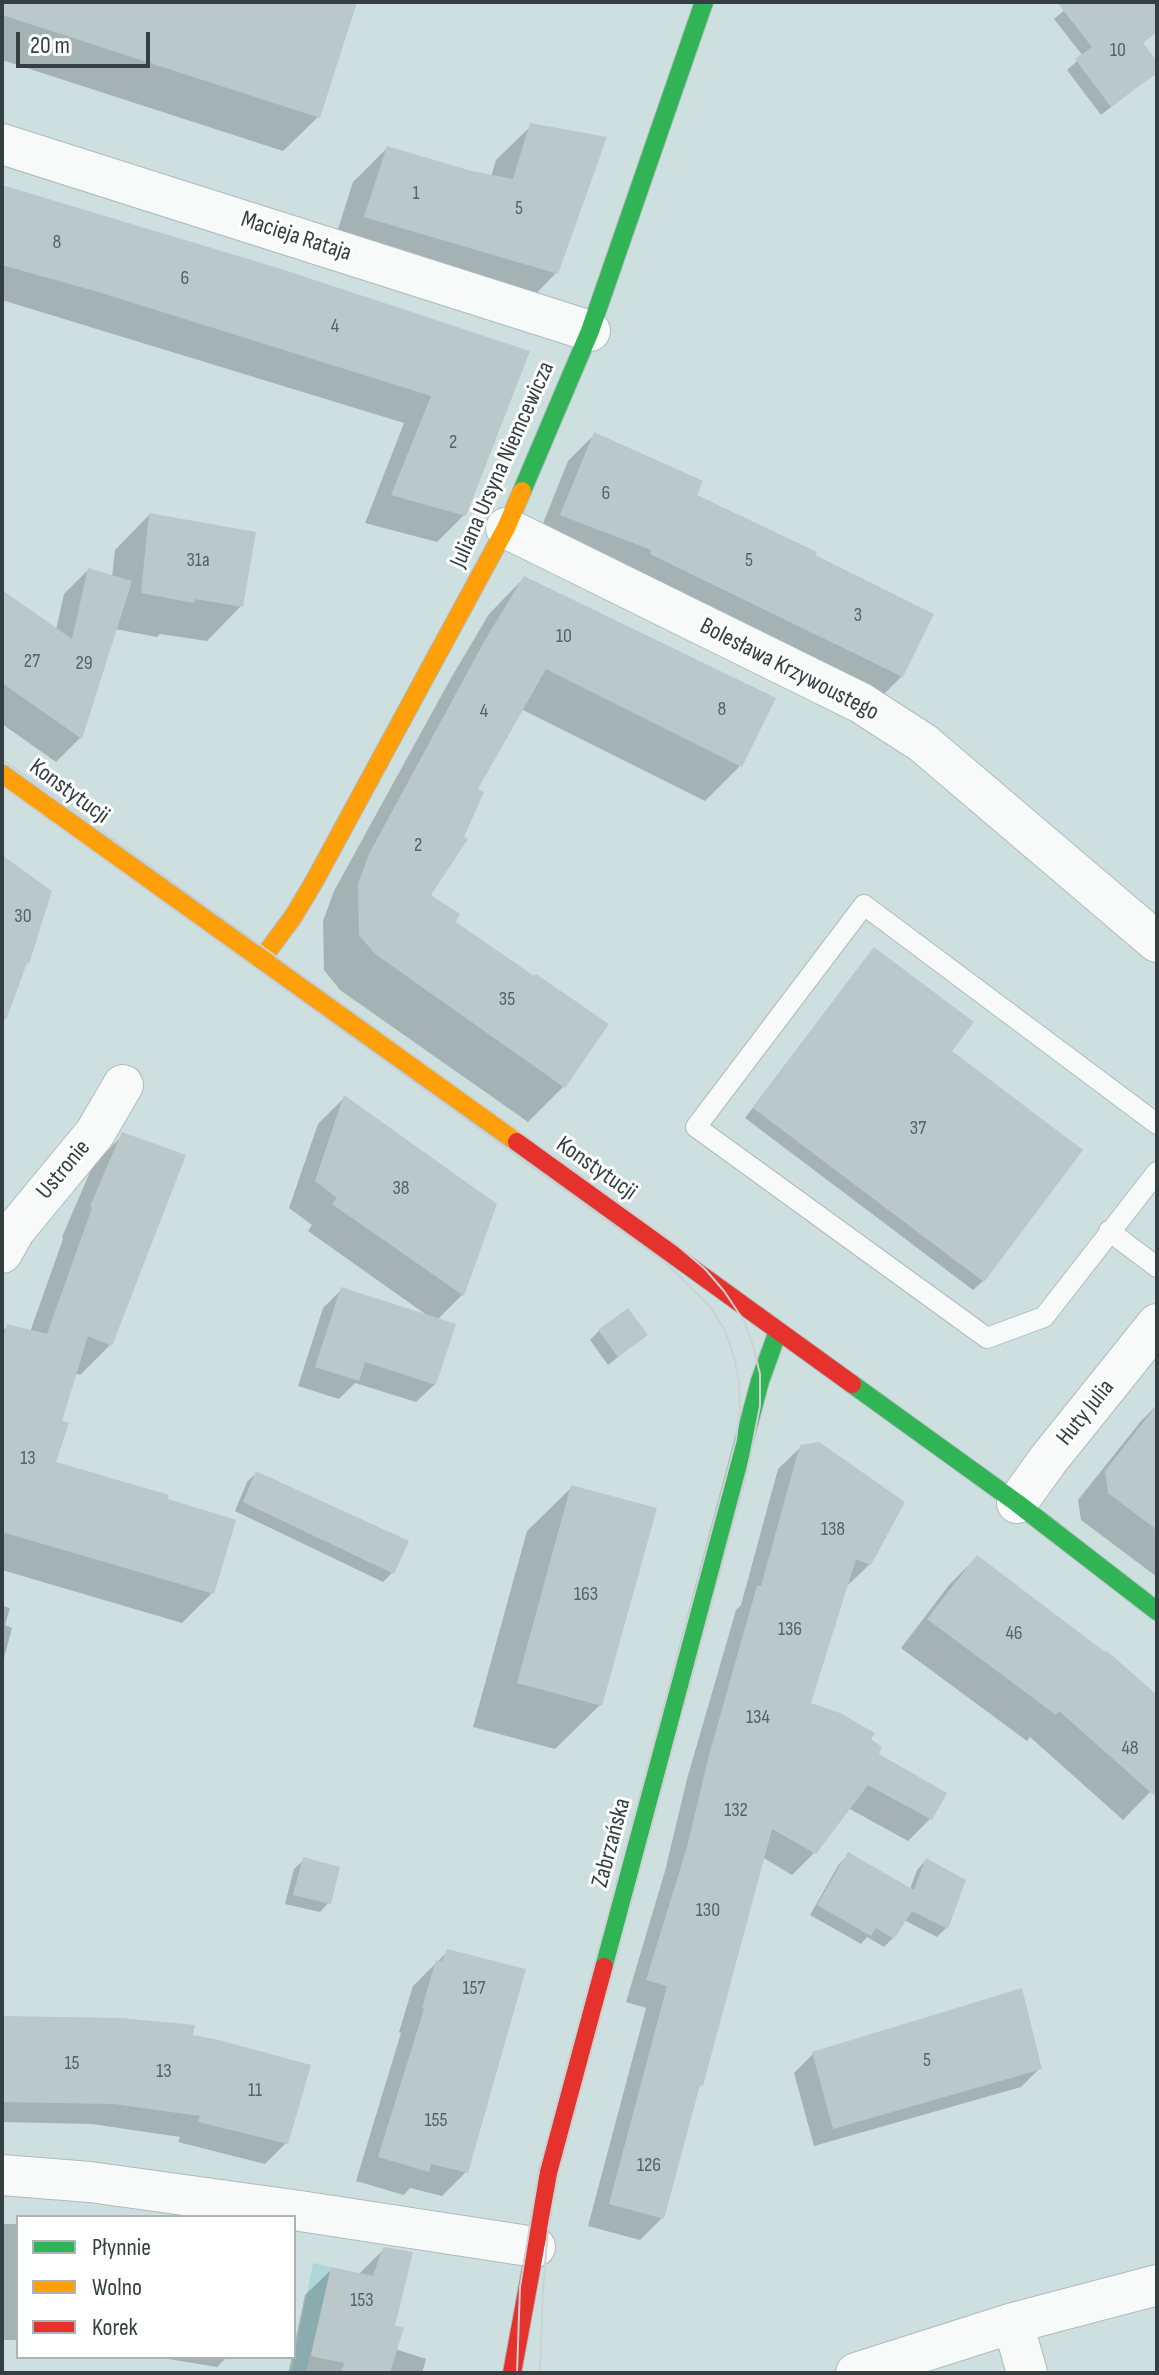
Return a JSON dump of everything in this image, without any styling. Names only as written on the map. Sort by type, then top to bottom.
[{"type":"street","name":"Juliana Ursyna Niemcewicza","points":[[261,960],[293,917],[315,880],[506,528],[590,331],[704,2]]},
{"type":"street","name":"Macieja Rataja","points":[[2,144],[590,331]]},
{"type":"street","name":"Bolesława Krzywoustego","points":[[506,528],[861,703],[923,743],[1157,942]]},
{"type":"street","name":"Konstytucji","points":[[2,774],[673,1253],[1017,1503],[1157,1611]]},
{"type":"street","name":"Ustronie","points":[[2,1253],[15,1230],[95,1133],[123,1085]]},
{"type":"street","name":"Huty Julia","points":[[1017,1503],[1048,1460],[1155,1330]]},
{"type":"street","name":"Zabrzańska","points":[[512,2373],[549,2172],[756,1396],[778,1331]]},
{"type":"street","points":[[2,2175],[90,2182],[535,2247]]},
{"type":"street","points":[[856,2373],[1013,2323],[1157,2285]]},
{"type":"street","points":[[1013,2323],[1027,2373]]},
{"type":"lane","points":[[1157,1124],[864,905],[696,1127],[987,1338],[1044,1317],[1157,1172]]},
{"type":"lane","points":[[1109,1231],[1157,1267]]},
{"type":"shaded area","points":[[313,2263],[331,2267],[306,2373],[291,2373]]},
{"type":"building","points":[[2,2],[357,2],[320,118],[2,15]]},
{"type":"building","points":[[1057,2],[1157,2],[1157,32],[1143,43],[1157,61],[1157,73],[1111,107],[1075,59],[1092,47]]},
{"type":"building","points":[[530,123],[607,137],[558,274],[364,217],[387,146],[468,170],[513,179]]},
{"type":"building","points":[[2,185],[275,267],[530,351],[466,516],[391,495],[431,396],[2,265]]},
{"type":"building","points":[[594,432],[703,481],[697,495],[817,552],[815,555],[934,614],[903,677],[650,554],[651,550],[560,515]]},
{"type":"building","points":[[149,513],[256,532],[243,607],[195,599],[194,603],[141,593]]},
{"type":"building","points":[[88,568],[132,581],[82,739],[2,683],[2,590],[72,639]]},
{"type":"building","points":[[524,576],[776,698],[742,767],[546,669],[478,789],[484,792],[464,837],[468,839],[431,895],[460,914],[456,922],[609,1024],[565,1088],[375,954],[359,935],[358,884],[369,854],[485,640]]},
{"type":"building","points":[[2,855],[52,891],[29,964],[6,1020],[2,1019]]},
{"type":"building","points":[[874,947],[974,1022],[952,1051],[1083,1150],[984,1282],[753,1108]]},
{"type":"building","points":[[344,1095],[497,1204],[464,1296],[332,1204],[337,1198],[315,1181]]},
{"type":"building","points":[[122,1132],[186,1155],[112,1346],[88,1336],[62,1421],[69,1423],[56,1462],[169,1495],[168,1499],[236,1520],[214,1594],[2,1532],[2,1344],[7,1324],[47,1334],[92,1208],[90,1206]]},
{"type":"building","points":[[341,1287],[456,1324],[436,1385],[365,1362],[359,1381],[315,1367]]},
{"type":"building","points":[[628,1308],[648,1335],[618,1357],[598,1330]]},
{"type":"building","points":[[1157,1405],[1157,1530],[1108,1493],[1105,1471]]},
{"type":"building","points":[[819,1442],[905,1502],[871,1565],[856,1559],[811,1703],[840,1713],[875,1733],[871,1739],[882,1747],[879,1754],[947,1793],[932,1820],[868,1785],[816,1854],[772,1829],[664,2219],[609,2204],[667,1986],[646,1980],[687,1847],[709,1755],[800,1445]]},
{"type":"building","points":[[256,1471],[409,1541],[394,1574],[243,1502]]},
{"type":"building","points":[[571,1485],[657,1508],[602,1706],[517,1683]]},
{"type":"building","points":[[977,1555],[1106,1650],[1157,1695],[1157,1798],[1059,1711],[1056,1715],[927,1619]]},
{"type":"building","points":[[848,1852],[914,1890],[926,1858],[966,1880],[948,1929],[912,1911],[894,1939],[876,1928],[871,1936],[817,1905]]},
{"type":"building","points":[[303,1857],[340,1867],[331,1904],[293,1895]]},
{"type":"building","points":[[447,1949],[526,1969],[468,2173],[431,2164],[429,2172],[378,2157],[436,1960],[442,1961]]},
{"type":"building","points":[[1022,1988],[1042,2069],[833,2129],[812,2052]]},
{"type":"building","points":[[2,2016],[121,2018],[195,2025],[193,2035],[311,2065],[288,2144],[198,2122],[200,2116],[114,2104],[2,2102]]},
{"type":"building","points":[[383,2247],[413,2252],[395,2326],[404,2327],[390,2373],[341,2373],[344,2363],[311,2356],[331,2267],[373,2276]]},
{"type":"tram line","points":[[2,759],[678,1246],[705,1269],[724,1291],[744,1321],[753,1345],[760,1374],[760,1406],[747,1472],[558,2174],[548,2229],[540,2373]]},
{"type":"tram line","points":[[2,786],[666,1263],[710,1306],[725,1331],[734,1357],[740,1409],[736,1440],[539,2170],[520,2287],[517,2373]]},
{"type":"traffic: fast","points":[[522,491],[590,331],[704,2]]},
{"type":"traffic: fast","points":[[604,1967],[760,1381],[778,1331]]},
{"type":"traffic: fast","points":[[852,1384],[1017,1503],[1157,1611]]},
{"type":"traffic: slow","points":[[261,960],[293,917],[315,880],[506,528],[522,491]]},
{"type":"traffic: slow","points":[[2,774],[517,1142]]},
{"type":"traffic: jam","points":[[517,1142],[852,1384]]},
{"type":"traffic: jam","points":[[512,2373],[549,2172],[604,1967]]}]
